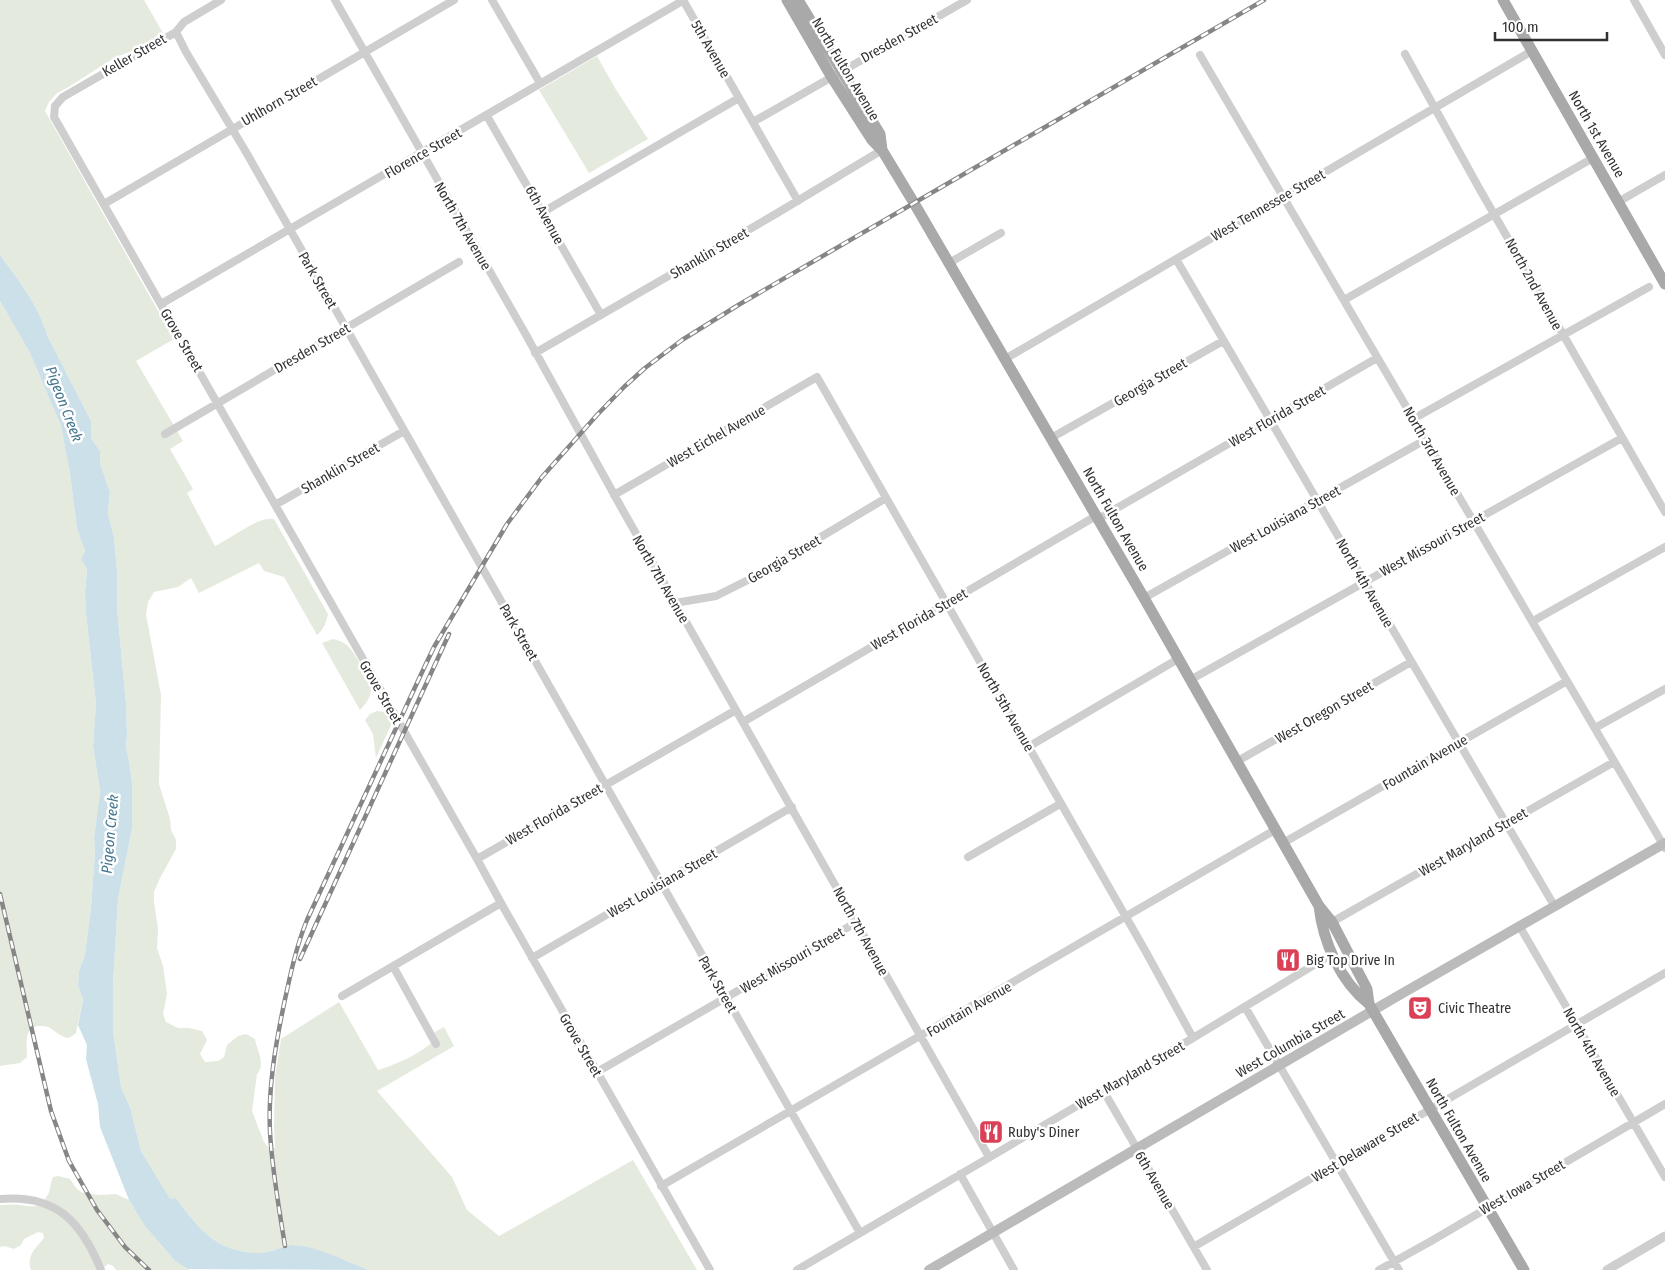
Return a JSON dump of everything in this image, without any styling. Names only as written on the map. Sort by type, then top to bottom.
[{"type":"main road","name":"North Fulton Avenue","points":[[787,0],[836,74]]},
{"type":"main road","name":"North Fulton Avenue","points":[[798,0],[872,140],[882,150],[950,263],[1144,598],[1319,906],[1332,922],[1367,988],[1371,1007]]},
{"type":"main road","name":"North 1st Avenue","points":[[1503,0],[1665,284]]},
{"type":"main road","name":"West Columbia Street","points":[[929,1270],[1280,1065],[1371,1007],[1520,927],[1664,845]]},
{"type":"main road","name":"North Fulton Avenue","points":[[1319,906],[1321,927],[1342,972],[1358,995],[1371,1007],[1524,1270]]},
{"type":"street","name":"Keller Street","points":[[54,114],[55,106],[63,96],[176,32],[184,22],[220,0]]},
{"type":"street","name":"North 7th Avenue","points":[[335,0],[525,332],[614,495],[989,1157]]},
{"type":"street","name":"Uhlhorn Street","points":[[104,204],[454,0]]},
{"type":"street","points":[[492,0],[540,83]]},
{"type":"street","name":"Florence Street","points":[[162,304],[684,0]]},
{"type":"street","name":"5th Avenue","points":[[684,0],[739,98]]},
{"type":"street","name":"Dresden Street","points":[[753,122],[967,0]]},
{"type":"street","points":[[1634,0],[1661,40],[1665,55]]},
{"type":"street","name":"Park Street","points":[[176,32],[290,229],[660,884],[860,1233]]},
{"type":"street","name":"West Tennessee Street","points":[[1005,358],[1532,51]]},
{"type":"street","name":"North 3rd Avenue","points":[[1200,54],[1664,845]]},
{"type":"street","name":"North 2nd Avenue","points":[[1405,54],[1665,512]]},
{"type":"street","points":[[543,212],[739,98],[798,201]]},
{"type":"street","name":"Grove Street","points":[[54,114],[710,1270]]},
{"type":"street","name":"6th Avenue","points":[[487,116],[601,315]]},
{"type":"street","name":"Shanklin Street","points":[[535,353],[798,201],[882,150]]},
{"type":"street","points":[[1344,300],[1593,158]]},
{"type":"street","points":[[1618,202],[1665,175]]},
{"type":"street","points":[[950,263],[1001,234]]},
{"type":"street","name":"North 4th Avenue","points":[[1176,259],[1555,907]]},
{"type":"street","name":"Dresden Street","points":[[165,434],[459,262]]},
{"type":"street","points":[[1413,418],[1649,287]]},
{"type":"street","name":"Georgia Street","points":[[1051,438],[1223,341]]},
{"type":"street","name":"West Florida Street","points":[[743,722],[946,603],[1377,358]]},
{"type":"street","name":"West Eichel Avenue","points":[[614,495],[817,377]]},
{"type":"street","name":"North 5th Avenue","points":[[817,377],[1124,918],[1146,952],[1193,1038]]},
{"type":"street","name":"Shanklin Street","points":[[275,504],[404,431]]},
{"type":"street","name":"West Missouri Street","points":[[1190,680],[1622,438]]},
{"type":"street","name":"West Louisiana Street","points":[[1144,598],[1425,440]]},
{"type":"street","name":"Georgia Street","points":[[675,603],[716,596],[754,577],[886,498]]},
{"type":"street","points":[[1533,621],[1665,547]]},
{"type":"street","points":[[1028,747],[1178,659]]},
{"type":"street","name":"West Oregon Street","points":[[1236,762],[1411,662]]},
{"type":"street","name":"Fountain Avenue","points":[[1283,843],[1567,682]]},
{"type":"street","points":[[1595,728],[1665,689]]},
{"type":"street","name":"West Florida Street","points":[[477,859],[736,710]]},
{"type":"street","name":"West Maryland Street","points":[[1332,922],[1614,762]]},
{"type":"street","points":[[968,857],[1060,804]]},
{"type":"street","name":"West Louisiana Street","points":[[532,958],[792,808]]},
{"type":"street","name":"Fountain Avenue","points":[[661,1186],[1275,830]]},
{"type":"street","points":[[342,996],[501,904]]},
{"type":"street","name":"West Missouri Street","points":[[597,1072],[857,922]]},
{"type":"street","name":"North 4th Avenue","points":[[1520,927],[1665,1177]]},
{"type":"street","name":"West Maryland Street","points":[[796,1270],[1193,1038],[1332,954]]},
{"type":"street","points":[[393,966],[436,1044]]},
{"type":"street","name":"West Delaware Street","points":[[1195,1246],[1665,973]]},
{"type":"street","points":[[1245,1007],[1399,1270]]},
{"type":"street","name":"6th Avenue","points":[[1103,1090],[1195,1246],[1207,1270]]},
{"type":"street","name":"West Iowa Street","points":[[1379,1270],[1665,1104]]},
{"type":"street","points":[[960,1174],[1014,1270]]},
{"type":"street","points":[[0,1199],[18,1198],[33,1200],[59,1210],[82,1232],[101,1270]]},
{"type":"street","points":[[1607,1270],[1665,1236]]},
{"type":"shaded area","points":[[0,0],[144,0],[163,33],[132,51],[114,58],[57,93],[49,102],[45,111],[174,339],[136,361],[183,441],[170,449],[193,489],[187,493],[215,546],[252,524],[267,519],[274,519],[328,614],[324,626],[317,635],[284,577],[264,571],[259,563],[199,593],[191,578],[178,587],[154,592],[148,602],[146,614],[161,695],[159,784],[170,819],[171,830],[176,840],[176,849],[154,892],[158,929],[157,948],[163,966],[167,994],[163,1014],[166,1022],[178,1028],[202,1031],[207,1040],[200,1054],[205,1062],[218,1061],[224,1057],[227,1045],[238,1036],[246,1034],[255,1039],[261,1066],[257,1074],[252,1111],[264,1142],[268,1147],[275,1148],[275,1076],[281,1039],[339,1002],[378,1070],[401,1061],[425,1048],[436,1038],[435,1032],[444,1027],[454,1046],[377,1091],[452,1177],[467,1210],[499,1236],[633,1160],[697,1270],[369,1270],[329,1254],[294,1245],[263,1253],[244,1252],[231,1248],[210,1237],[193,1220],[176,1198],[170,1200],[141,1151],[131,1110],[121,1087],[113,1031],[113,985],[118,899],[132,829],[132,782],[126,747],[126,704],[117,607],[117,570],[114,538],[108,513],[110,492],[100,463],[100,451],[91,438],[91,421],[47,335],[34,303],[0,255]]},
{"type":"shaded area","points":[[597,56],[648,139],[589,173],[539,90]]},
{"type":"shaded area","points":[[0,301],[30,353],[61,426],[70,474],[77,529],[85,551],[81,559],[87,569],[86,614],[96,704],[93,746],[100,791],[94,838],[95,851],[91,908],[85,954],[79,971],[78,986],[83,998],[76,1033],[69,1038],[48,1027],[35,1027],[28,1033],[27,1057],[20,1063],[0,1066]]},
{"type":"shaded area","points":[[333,639],[348,646],[368,679],[371,693],[360,710],[322,643]]},
{"type":"shaded area","points":[[377,711],[384,712],[393,721],[376,758],[373,734],[365,720],[370,714]]},
{"type":"shaded area","points":[[58,1176],[70,1179],[77,1189],[83,1193],[116,1194],[129,1200],[144,1225],[175,1261],[190,1270],[116,1270],[108,1264],[101,1270],[31,1270],[31,1257],[44,1238],[43,1233],[38,1232],[24,1239],[21,1245],[14,1249],[4,1246],[0,1247],[0,1205],[38,1205],[48,1194],[53,1177]]},
{"type":"water","name":"Pigeon Creek","points":[[0,255],[34,303],[47,335],[91,421],[91,438],[100,451],[100,463],[110,492],[108,513],[114,538],[117,570],[117,607],[126,704],[126,747],[132,782],[132,829],[118,899],[113,985],[113,1031],[121,1087],[131,1110],[141,1151],[170,1199],[176,1198],[201,1229],[220,1243],[244,1252],[259,1253],[292,1245],[301,1246],[331,1254],[369,1270],[188,1269],[175,1261],[144,1225],[129,1200],[100,1127],[98,1104],[86,1059],[87,1045],[78,1025],[83,999],[78,986],[79,971],[85,954],[91,908],[95,851],[94,838],[100,791],[93,746],[96,704],[86,614],[87,569],[81,559],[85,551],[77,529],[70,474],[61,426],[30,353],[0,301]]},
{"type":"railway","points":[[285,1246],[272,1160],[270,1100],[278,1036],[294,962],[307,920],[434,647],[507,524],[542,477],[624,387],[645,368],[682,340],[740,304],[1264,0]]},
{"type":"railway","points":[[300,959],[449,634]]},
{"type":"railway","points":[[0,894],[51,1111],[69,1161],[97,1210],[125,1247],[149,1270]]},
{"type":"place","name":"Big Top Drive In","points":[[1288,960]]},
{"type":"place","name":"Civic Theatre","points":[[1420,1008]]},
{"type":"place","name":"Ruby's Diner","points":[[991,1132]]}]
